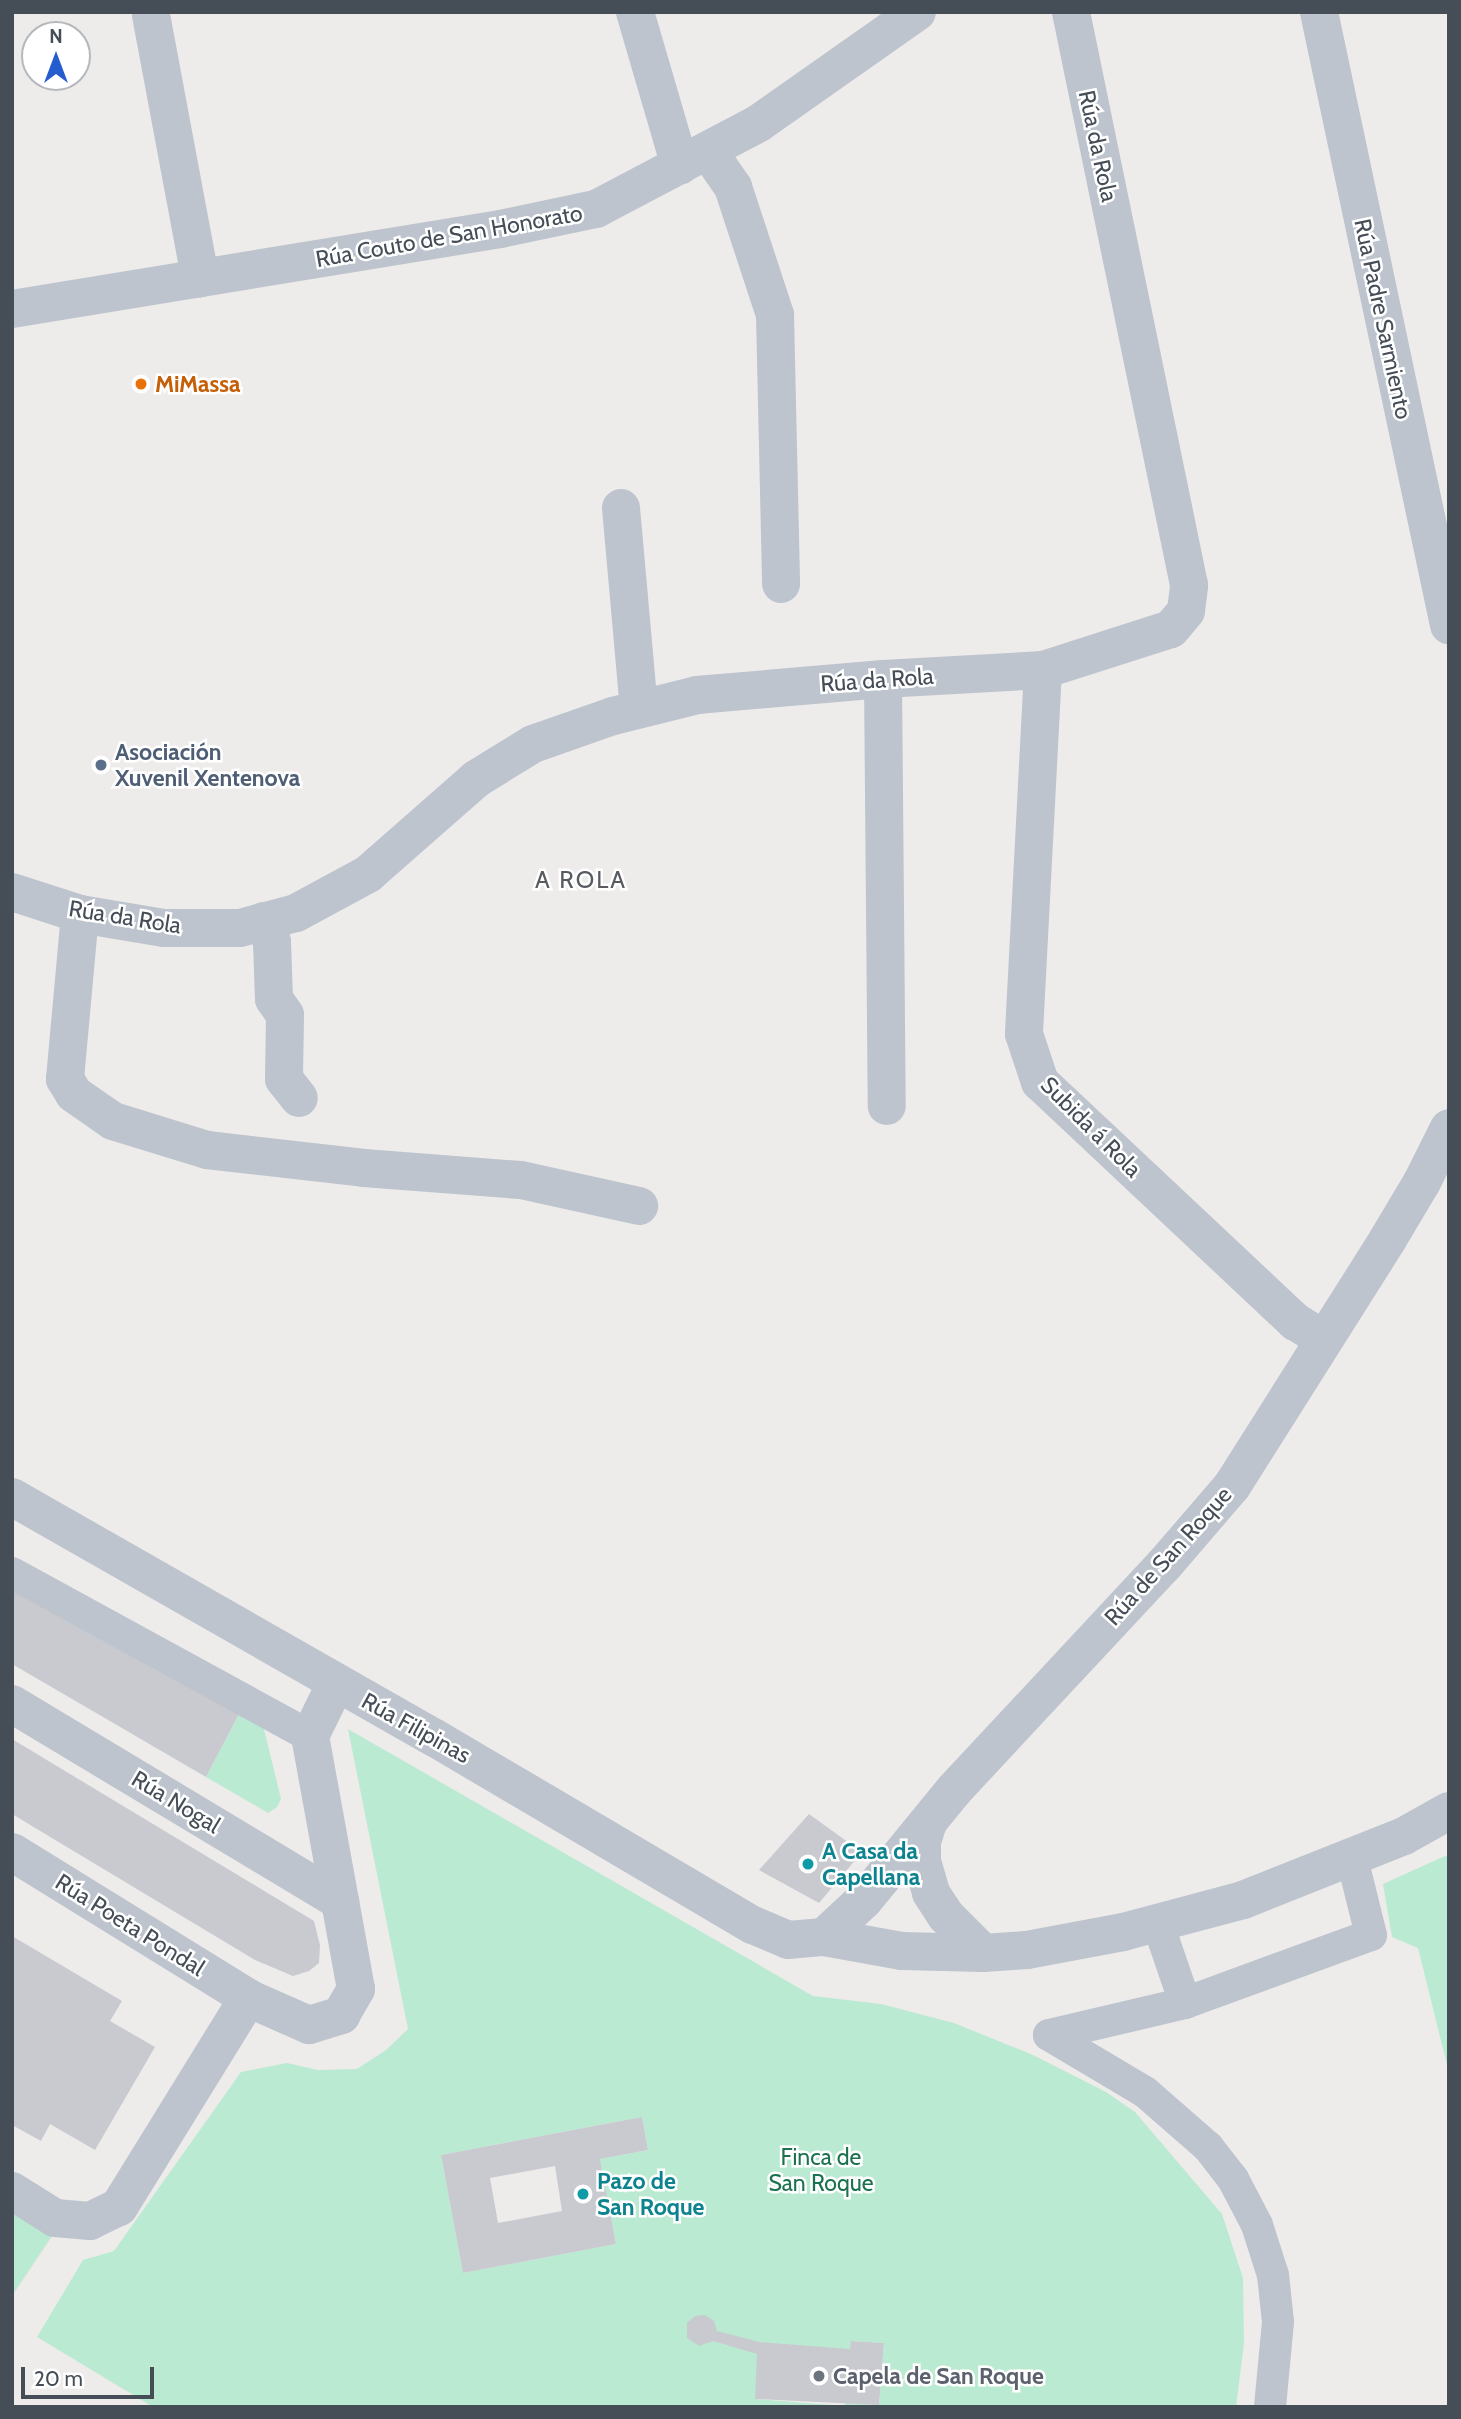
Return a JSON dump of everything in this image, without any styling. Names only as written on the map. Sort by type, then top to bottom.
[{"type":"street","points":[[635,12],[694,159],[733,187],[775,315],[781,584]]},
{"type":"street","name":"Rúa Couto de San Honorato","points":[[12,309],[500,229],[596,209],[759,123],[917,12]]},
{"type":"street","name":"Rúa da Rola","points":[[12,892],[80,914],[164,928],[240,928],[296,913],[368,874],[476,779],[533,744],[639,709],[697,695],[883,679],[1043,670],[1171,629],[1186,611],[1189,585],[1071,12]]},
{"type":"street","name":"Rúa Padre Sarmiento","points":[[1319,12],[1442,568],[1449,625]]},
{"type":"street","points":[[151,15],[200,278]]},
{"type":"street","points":[[621,508],[639,709]]},
{"type":"street","name":"Subida á Rola","points":[[1043,670],[1024,1034],[1040,1082],[1297,1322],[1324,1339]]},
{"type":"street","points":[[883,679],[887,1106]]},
{"type":"street","points":[[80,914],[65,1079],[74,1094],[113,1121],[207,1150],[364,1168],[521,1180],[639,1206]]},
{"type":"street","points":[[264,921],[272,942],[274,999],[285,1015],[284,1079],[299,1098]]},
{"type":"street","name":"Rúa de San Roque","points":[[824,1937],[864,1900],[954,1790],[1205,1520],[1260,1444],[1422,1182],[1449,1128]]},
{"type":"street","name":"Rúa Filipinas","points":[[12,1497],[753,1925],[788,1940],[824,1937],[902,1951],[983,1953],[1027,1950],[1158,1924],[1242,1900],[1404,1836],[1449,1811]]},
{"type":"street","points":[[12,1573],[310,1736],[336,1683]]},
{"type":"street","name":"Rúa Nogal","points":[[12,1704],[340,1901]]},
{"type":"street","name":"Rúa Poeta Pondal","points":[[12,1852],[247,1998],[309,2025],[341,2015],[356,1989],[310,1736]]},
{"type":"street","points":[[928,1823],[922,1841],[922,1861],[930,1892],[946,1916],[983,1953]]},
{"type":"street","points":[[1270,2407],[1278,2322],[1273,2275],[1257,2225],[1233,2179],[1208,2147],[1145,2092],[1049,2035],[1185,2003],[1371,1936],[1352,1858]]},
{"type":"street","points":[[1158,1924],[1185,2003]]},
{"type":"street","points":[[12,2191],[55,2218],[90,2221],[119,2207],[247,1998]]},
{"type":"green space","points":[[240,1712],[263,1725],[281,1799],[277,1807],[268,1813],[206,1777]]},
{"type":"green space","name":"Finca de San Roque","points":[[348,1729],[813,1996],[881,2004],[954,2023],[1033,2055],[1106,2092],[1135,2112],[1222,2214],[1243,2278],[1244,2343],[1236,2407],[153,2407],[37,2337],[83,2260],[114,2251],[241,2072],[287,2063],[318,2070],[357,2069],[386,2050],[408,2029]],"holes":[[[642,2117],[648,2150],[600,2159],[616,2244],[463,2273],[441,2155]],[[852,2341],[884,2343],[879,2405],[845,2403],[845,2406],[755,2399],[850,2349]]]},
{"type":"green space","points":[[1445,1856],[1449,1857],[1449,2073],[1418,1948],[1392,1937],[1383,1884]]},
{"type":"green space","points":[[12,2212],[52,2236],[12,2296]]},
{"type":"building","points":[[12,1585],[240,1712],[206,1777],[12,1664]]},
{"type":"building","points":[[12,1739],[314,1921],[320,1945],[319,1963],[309,1971],[293,1976],[255,1960],[12,1814]]},
{"type":"building","name":"A Casa da Capellana","points":[[809,1814],[856,1848],[857,1858],[819,1903],[759,1870]]},
{"type":"building","points":[[12,1936],[122,2001],[110,2021],[155,2047],[95,2150],[50,2124],[41,2141],[12,2125]]},
{"type":"building","name":"Pazo de San Roque","points":[[642,2117],[648,2150],[600,2159],[616,2244],[463,2273],[441,2155]],"holes":[[[555,2166],[562,2211],[498,2223],[490,2178]]]},
{"type":"building","name":"Capela de San Roque","points":[[705,2315],[714,2321],[717,2331],[759,2342],[850,2349],[851,2341],[884,2343],[879,2405],[755,2399],[757,2354],[713,2341],[699,2346],[687,2338],[687,2323],[695,2316]]},
{"type":"place","name":"MiMassa","points":[[141,384]]},
{"type":"place","name":"Asociación Xuvenil Xentenova","points":[[101,765]]},
{"type":"place","name":"A Casa da Capellana","points":[[808,1864]]},
{"type":"place","name":"Pazo de San Roque","points":[[583,2194]]},
{"type":"place","name":"Capela de San Roque","points":[[819,2376]]},
{"type":"district","name":"A ROLA","points":[[581,880]]}]
